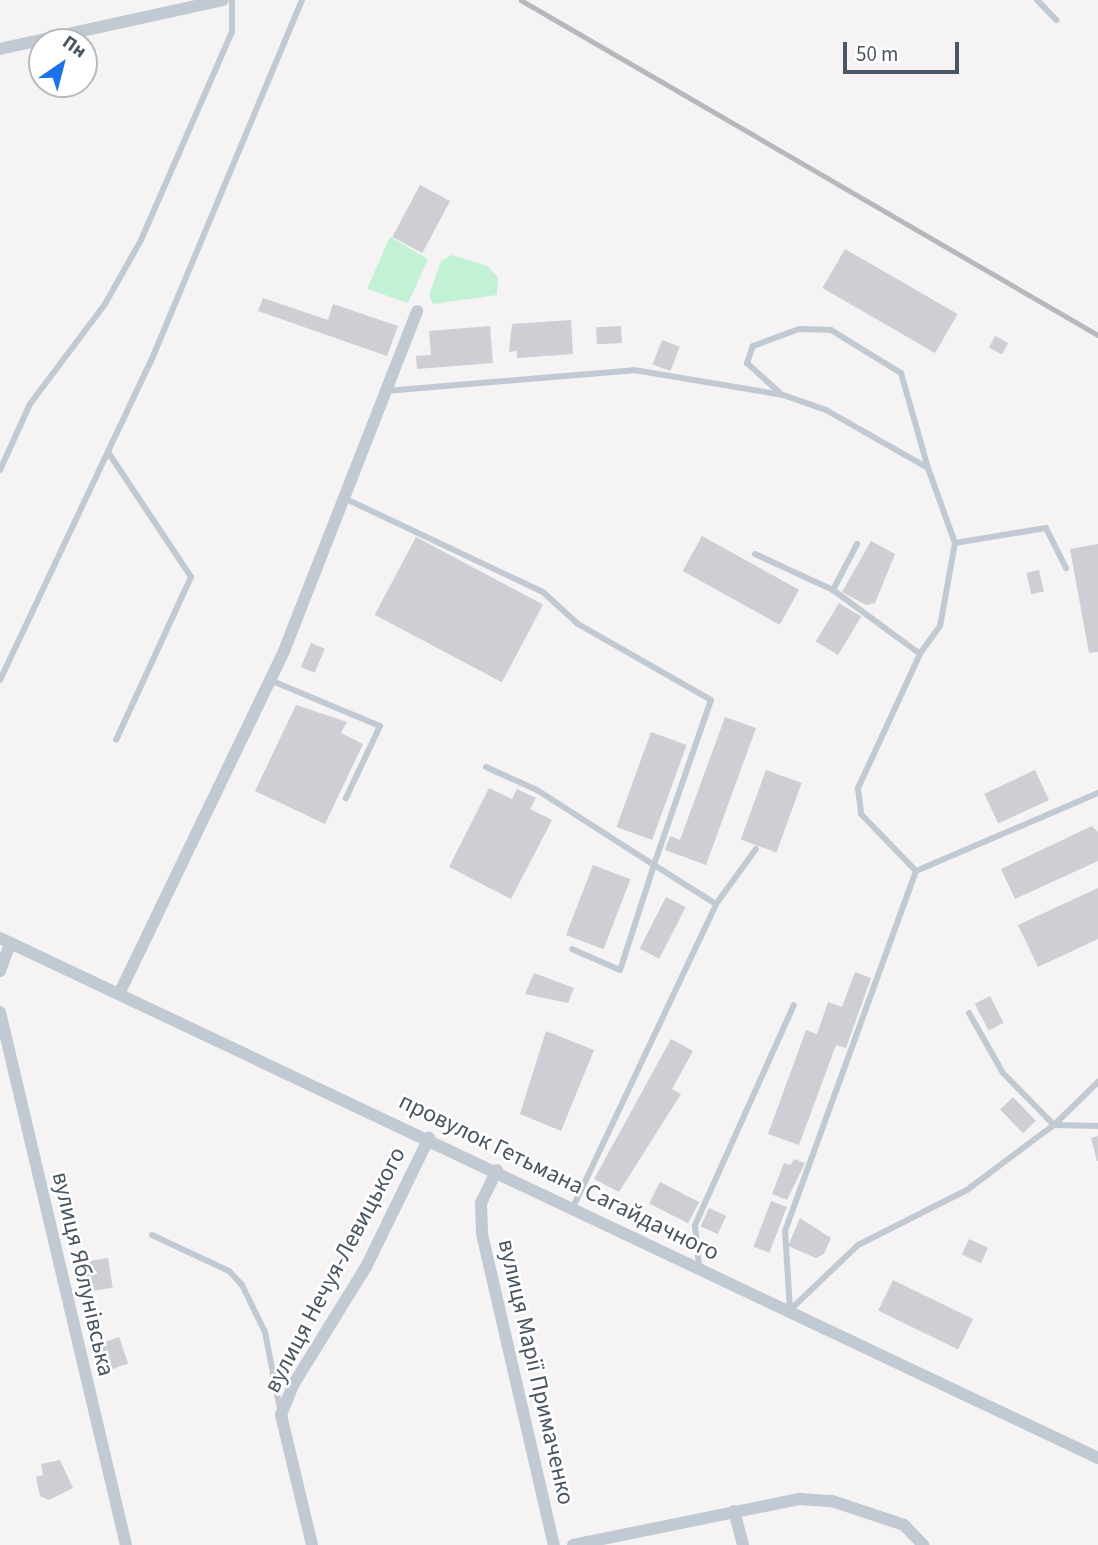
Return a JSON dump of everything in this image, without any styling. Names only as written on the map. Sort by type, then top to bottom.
[{"type":"street","points":[[0,49],[223,0]]},
{"type":"street","points":[[120,992],[270,680],[417,311]]},
{"type":"street","points":[[0,971],[5,940]]},
{"type":"street","name":"провулок Гетьмана Сагайдачного","points":[[5,940],[574,1205],[1098,1458]]},
{"type":"street","name":"вулиця Яблунівська","points":[[0,1012],[126,1545]]},
{"type":"street","name":"вулиця Нечуя-Левицького","points":[[312,1545],[281,1415],[293,1385],[366,1267],[429,1138]]},
{"type":"street","name":"вулиця Марії Примаченко","points":[[497,1170],[481,1203],[482,1234],[554,1545]]},
{"type":"street","points":[[573,1545],[800,1499],[832,1501],[905,1525],[923,1545]]},
{"type":"street","points":[[734,1511],[743,1545]]},
{"type":"lane","points":[[0,470],[30,404],[105,304],[141,240],[232,32],[232,0]]},
{"type":"lane","points":[[0,680],[108,452],[302,0]]},
{"type":"lane","points":[[1037,0],[1056,20]]},
{"type":"lane","points":[[783,395],[747,363],[753,346],[775,334],[831,330],[901,373],[928,468],[954,543],[940,626],[920,654],[858,788],[861,814],[916,871]]},
{"type":"lane","points":[[386,391],[634,370],[783,395],[826,410],[928,468]]},
{"type":"lane","points":[[108,452],[191,577],[116,740]]},
{"type":"lane","points":[[344,498],[543,592],[578,624],[711,700],[620,970],[572,949]]},
{"type":"lane","points":[[954,543],[1046,528],[1066,568]]},
{"type":"lane","points":[[833,590],[858,544]]},
{"type":"lane","points":[[755,554],[833,590],[920,654]]},
{"type":"lane","points":[[270,680],[380,726],[346,798]]},
{"type":"lane","points":[[486,767],[537,790],[716,904]]},
{"type":"lane","points":[[790,1310],[785,1231],[916,871],[1098,793]]},
{"type":"lane","points":[[574,1205],[716,904],[756,849]]},
{"type":"lane","points":[[699,1266],[695,1225],[794,1005]]},
{"type":"lane","points":[[969,1013],[1003,1073],[1054,1125],[1098,1126]]},
{"type":"lane","points":[[790,1310],[858,1245],[967,1190],[1054,1125],[1098,1082]]},
{"type":"lane","points":[[152,1235],[229,1271],[242,1285],[265,1332],[281,1415]]},
{"type":"green space","points":[[390,237],[428,259],[408,303],[367,289]]},
{"type":"green space","points":[[452,255],[488,266],[498,278],[497,295],[433,304],[429,295],[441,261]]},
{"type":"building","points":[[420,185],[450,201],[422,253],[392,237]]},
{"type":"building","points":[[845,249],[958,314],[935,353],[822,288]]},
{"type":"building","points":[[263,298],[328,320],[333,304],[398,326],[387,356],[258,311]]},
{"type":"building","points":[[571,320],[573,354],[517,358],[517,351],[509,352],[512,324]]},
{"type":"building","points":[[490,326],[493,363],[417,369],[416,356],[431,355],[429,331]]},
{"type":"building","points":[[621,326],[622,343],[597,344],[596,327]]},
{"type":"building","points":[[995,336],[1008,343],[1002,355],[989,347]]},
{"type":"building","points":[[662,340],[680,347],[670,371],[653,364]]},
{"type":"building","points":[[702,536],[799,590],[780,625],[683,571]]},
{"type":"building","points":[[416,537],[543,605],[502,682],[375,615]]},
{"type":"building","points":[[871,541],[895,554],[875,603],[866,605],[842,592]]},
{"type":"building","points":[[1098,544],[1098,652],[1089,653],[1070,549]]},
{"type":"building","points":[[1039,570],[1044,591],[1031,594],[1026,573]]},
{"type":"building","points":[[839,603],[861,616],[838,655],[816,642]]},
{"type":"building","points":[[311,643],[325,649],[315,673],[301,667]]},
{"type":"building","points":[[296,705],[347,722],[341,733],[363,744],[325,824],[255,791]]},
{"type":"building","points":[[725,717],[756,728],[706,865],[665,850],[670,836],[680,840]]},
{"type":"building","points":[[651,732],[687,745],[652,840],[616,827]]},
{"type":"building","points":[[766,770],[802,783],[776,853],[741,840]]},
{"type":"building","points":[[1035,770],[1049,800],[998,824],[984,794]]},
{"type":"building","points":[[489,788],[512,799],[517,789],[536,798],[530,809],[552,820],[511,899],[449,867]]},
{"type":"building","points":[[1092,826],[1098,832],[1098,861],[1015,899],[1001,869]]},
{"type":"building","points":[[593,865],[630,879],[603,949],[566,935]]},
{"type":"building","points":[[1098,888],[1098,939],[1038,967],[1018,925]]},
{"type":"building","points":[[666,897],[686,907],[659,959],[640,949]]},
{"type":"building","points":[[855,972],[871,978],[846,1048],[836,1045],[799,1145],[768,1134],[806,1030],[817,1034],[828,1002],[842,1007]]},
{"type":"building","points":[[534,973],[574,988],[568,1003],[525,994]]},
{"type":"building","points":[[990,996],[1004,1023],[988,1030],[975,1004]]},
{"type":"building","points":[[546,1031],[594,1050],[561,1131],[520,1114]]},
{"type":"building","points":[[671,1039],[693,1051],[672,1089],[681,1094],[619,1192],[594,1179]]},
{"type":"building","points":[[1013,1097],[1036,1121],[1023,1133],[1000,1110]]},
{"type":"building","points":[[1098,1136],[1098,1161],[1097,1161],[1091,1138]]},
{"type":"building","points":[[794,1159],[805,1163],[787,1200],[772,1194],[784,1163],[791,1165]]},
{"type":"building","points":[[660,1182],[699,1202],[688,1223],[649,1203]]},
{"type":"building","points":[[771,1201],[787,1207],[769,1253],[753,1247]]},
{"type":"building","points":[[709,1208],[726,1216],[718,1234],[701,1226]]},
{"type":"building","points":[[800,1218],[831,1238],[824,1254],[816,1258],[788,1246]]},
{"type":"building","points":[[969,1239],[988,1248],[981,1263],[962,1254]]},
{"type":"building","points":[[108,1258],[113,1288],[86,1292],[81,1262]]},
{"type":"building","points":[[893,1280],[973,1319],[958,1350],[878,1311]]},
{"type":"building","points":[[119,1337],[128,1363],[106,1371],[97,1344]]},
{"type":"building","points":[[60,1460],[73,1488],[49,1500],[40,1496],[36,1477],[43,1475],[41,1464]]},
{"type":"railway","points":[[521,0],[1098,335]]}]
